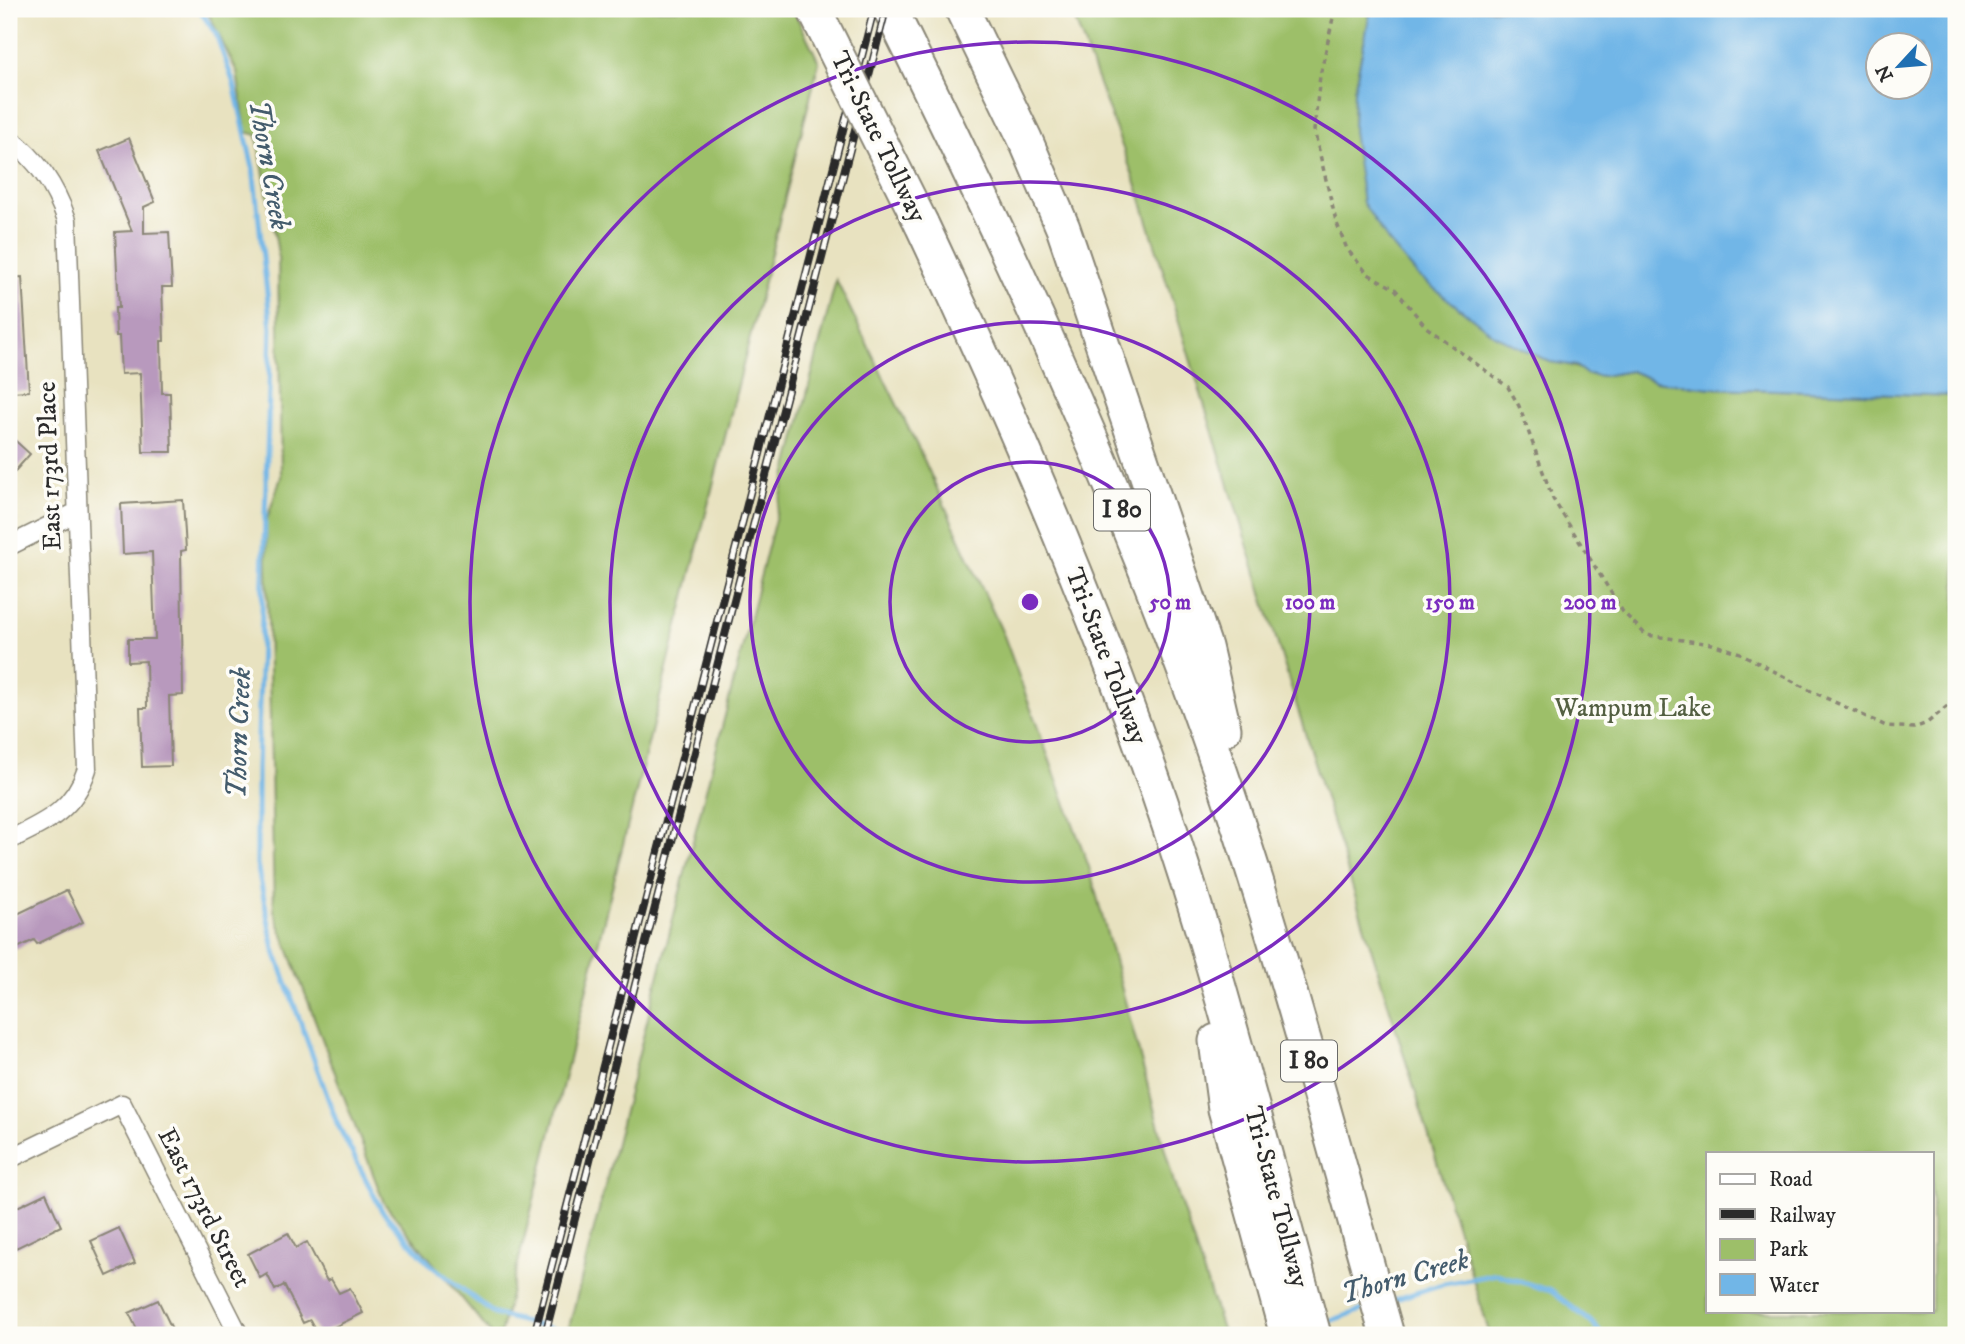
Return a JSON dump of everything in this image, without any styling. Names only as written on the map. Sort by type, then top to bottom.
[{"type":"highway","name":"Tri-State Tollway","points":[[814,9],[921,223],[1010,415],[1085,598],[1164,814],[1202,928],[1225,1109],[1314,1335]]},
{"type":"highway","name":"I 80","points":[[890,9],[1048,335],[1144,563],[1221,774],[1265,909],[1387,1335]]},
{"type":"highway","points":[[966,17],[1025,139],[1063,228],[1161,508],[1205,647],[1265,909]]},
{"type":"highway","points":[[1274,1238],[1287,1335]]},
{"type":"street","name":"East 173rd Place","points":[[9,138],[26,152],[49,180],[67,220],[87,746],[87,769],[80,789],[68,805],[40,825],[9,840]]},
{"type":"street","points":[[9,545],[77,512]]},
{"type":"street","name":"East 173rd Street","points":[[9,1159],[122,1104],[239,1335]]},
{"type":"path","points":[[1335,9],[1320,76],[1315,138],[1336,221],[1348,249],[1368,274],[1395,289],[1426,327],[1508,387],[1519,406],[1553,499],[1623,612],[1646,635],[1712,645],[1740,653],[1811,691],[1886,726],[1914,728],[1927,723],[1956,699]]},
{"type":"green space","points":[[206,9],[793,9],[819,62],[500,1335],[492,1335],[384,1203],[274,911],[266,522],[281,477],[278,253],[257,135],[246,132],[237,72]]},
{"type":"green space","name":"Wampum Lake","points":[[1071,9],[1371,9],[1354,90],[1353,131],[1531,353],[1602,376],[1631,371],[1655,381],[1711,388],[1956,396],[1956,1335],[1490,1335],[1138,189]]},
{"type":"green space","points":[[836,280],[924,460],[1004,636],[1089,867],[1174,1183],[1224,1335],[567,1335]]},
{"type":"water","points":[[1371,9],[1956,9],[1956,396],[1711,388],[1655,381],[1631,371],[1602,376],[1586,374],[1576,366],[1550,362],[1494,335],[1418,276],[1388,241],[1363,203],[1353,131],[1354,90]]},
{"type":"building","points":[[129,138],[155,202],[144,207],[144,233],[169,232],[172,287],[162,287],[164,341],[161,341],[162,393],[170,393],[172,452],[143,452],[140,373],[121,374],[119,336],[116,336],[115,308],[119,308],[115,232],[132,231],[99,151]]},
{"type":"building","points":[[22,277],[29,391],[9,392],[9,278]]},
{"type":"building","points":[[9,435],[30,454],[9,478]]},
{"type":"building","points":[[183,500],[186,550],[181,551],[183,695],[169,696],[171,766],[142,767],[140,708],[147,708],[146,661],[128,662],[128,639],[155,639],[152,552],[123,554],[121,504]]},
{"type":"building","points":[[67,890],[83,922],[37,944],[34,940],[9,952],[9,918]]},
{"type":"building","points":[[46,1193],[61,1226],[16,1248],[9,1233],[9,1211]]},
{"type":"building","points":[[119,1228],[135,1263],[107,1276],[91,1241]]},
{"type":"building","points":[[288,1233],[296,1248],[307,1242],[327,1281],[331,1279],[339,1293],[350,1288],[363,1313],[318,1335],[310,1320],[303,1323],[284,1285],[275,1290],[267,1274],[260,1278],[248,1254]]},
{"type":"building","points":[[158,1300],[175,1335],[140,1335],[129,1313]]},
{"type":"waterway","name":"Thorn Creek","points":[[199,9],[216,34],[234,84],[253,168],[271,328],[257,768],[257,864],[274,949],[337,1123],[382,1211],[431,1265],[494,1314],[575,1335]]},
{"type":"waterway","name":"Thorn Creek","points":[[1391,1301],[1439,1285],[1497,1274],[1551,1291],[1590,1321],[1603,1335]]},
{"type":"waterway","name":"Thorn Creek","points":[[1321,1324],[1368,1308]]},
{"type":"railway","points":[[534,1335],[874,9]]},
{"type":"railway","points":[[545,1335],[886,9]]}]
